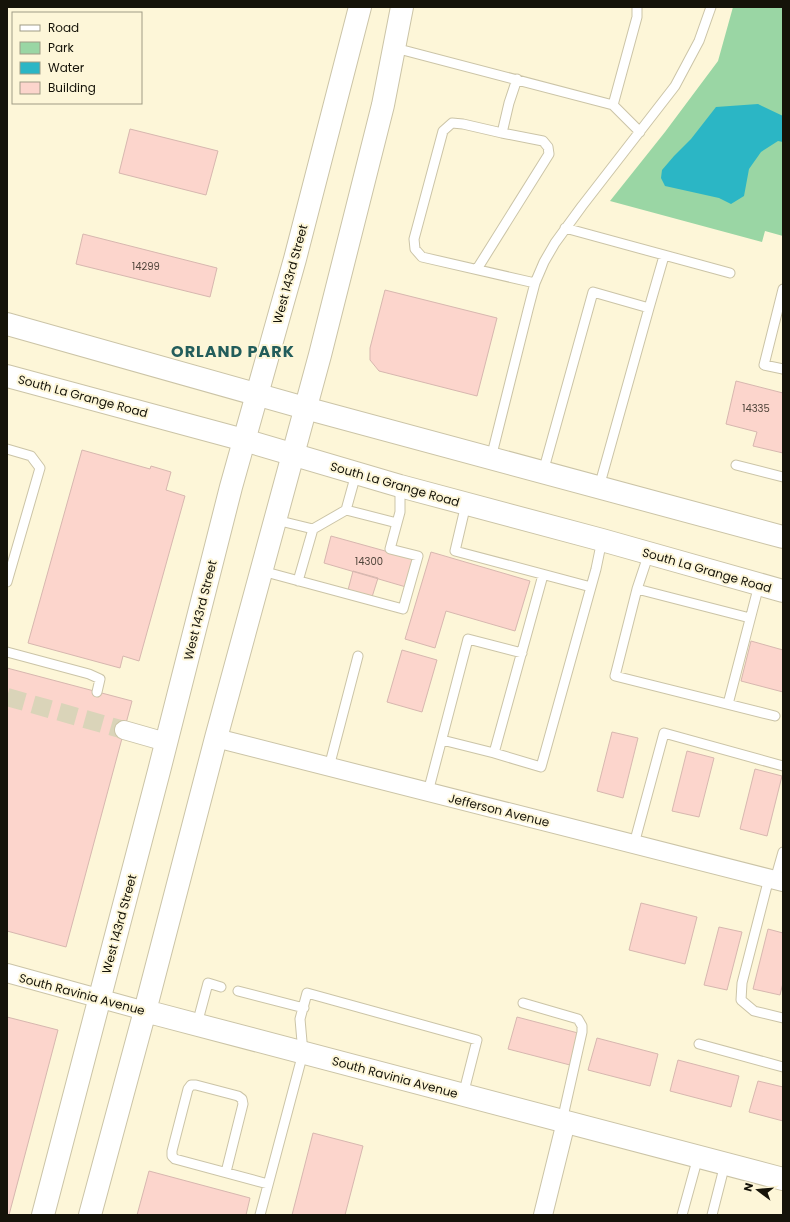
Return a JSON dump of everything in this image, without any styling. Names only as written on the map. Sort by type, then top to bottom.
[{"type":"main road","name":"West 143rd Street","points":[[43,1215],[231,487],[294,259],[360,7]]},
{"type":"main road","points":[[90,1215],[145,1012],[216,738],[320,355],[375,140],[395,48],[402,7]]},
{"type":"main road","points":[[7,324],[305,408],[783,537]]},
{"type":"main road","name":"South La Grange Road","points":[[7,376],[244,440],[356,474],[602,540],[783,591]]},
{"type":"main road","name":"South Ravinia Avenue","points":[[145,1012],[783,1179]]},
{"type":"street","points":[[124,730],[166,742]]},
{"type":"street","name":"Jefferson Avenue","points":[[216,738],[776,880]]},
{"type":"street","name":"South Ravinia Avenue","points":[[7,973],[145,1012]]},
{"type":"street","points":[[543,1215],[564,1121]]},
{"type":"lane","points":[[612,105],[637,17],[637,7]]},
{"type":"lane","points":[[491,458],[535,283],[544,262],[554,243],[565,228],[676,86],[699,42],[711,7]]},
{"type":"lane","points":[[395,48],[612,105],[640,132]]},
{"type":"lane","points":[[502,133],[508,103],[517,79]]},
{"type":"lane","points":[[477,269],[549,154],[548,147],[543,142],[463,124],[452,123],[443,131],[414,239],[415,249],[422,257],[535,283]]},
{"type":"lane","points":[[565,228],[730,273]]},
{"type":"lane","points":[[599,488],[664,256]]},
{"type":"lane","points":[[783,288],[764,365],[783,369]]},
{"type":"lane","points":[[543,472],[593,292],[649,308]]},
{"type":"lane","points":[[7,449],[31,456],[40,468],[7,582]]},
{"type":"lane","points":[[736,465],[783,477]]},
{"type":"lane","points":[[346,510],[356,474]]},
{"type":"lane","points":[[262,571],[403,609],[418,556],[390,549],[400,512],[400,486]]},
{"type":"lane","points":[[466,504],[455,551],[591,587]]},
{"type":"lane","points":[[276,520],[313,529],[346,510],[397,523]]},
{"type":"lane","points":[[298,581],[313,529]]},
{"type":"lane","points":[[442,740],[541,766],[591,587],[602,540]]},
{"type":"lane","points":[[649,553],[637,589],[615,676],[775,716]]},
{"type":"lane","points":[[494,754],[543,575]]},
{"type":"lane","points":[[728,704],[759,585]]},
{"type":"lane","points":[[637,589],[750,618]]},
{"type":"lane","points":[[428,792],[468,639],[522,653]]},
{"type":"lane","points":[[7,652],[89,674],[100,679],[97,692]]},
{"type":"lane","points":[[329,766],[358,656]]},
{"type":"lane","points":[[634,844],[664,733],[783,766]]},
{"type":"lane","points":[[783,852],[776,880],[742,983],[741,1000],[754,1011],[783,1018]]},
{"type":"lane","points":[[197,1025],[208,983],[221,987]]},
{"type":"lane","points":[[238,991],[304,1008]]},
{"type":"lane","points":[[260,1215],[304,1053],[300,1019],[308,993],[476,1040],[463,1095]]},
{"type":"lane","points":[[523,1003],[578,1018],[582,1026],[564,1121]]},
{"type":"lane","points":[[699,1044],[783,1068]]},
{"type":"lane","points":[[226,1172],[243,1104],[242,1099],[238,1096],[191,1086],[188,1089],[172,1156],[175,1158],[268,1184]]},
{"type":"lane","points":[[682,1215],[698,1157]]},
{"type":"lane","points":[[712,1215],[725,1164]]},
{"type":"green space","points":[[733,7],[783,7],[783,236],[765,231],[762,242],[610,201],[665,132],[718,61]]},
{"type":"water","points":[[758,104],[783,116],[783,142],[778,141],[761,152],[749,169],[744,196],[731,204],[719,198],[665,186],[661,178],[662,170],[691,139],[716,107]]},
{"type":"building","points":[[130,129],[218,151],[206,195],[119,173]]},
{"type":"building","points":[[83,234],[217,268],[210,297],[76,264]]},
{"type":"building","points":[[385,290],[497,318],[477,396],[379,371],[370,360],[370,348]]},
{"type":"building","points":[[736,381],[783,393],[783,453],[753,446],[757,432],[726,424]]},
{"type":"building","points":[[82,450],[150,469],[151,466],[171,472],[166,490],[185,496],[139,661],[123,656],[120,668],[28,643]]},
{"type":"building","points":[[331,536],[414,559],[406,587],[324,563]]},
{"type":"building","points":[[431,552],[530,581],[515,631],[446,611],[435,648],[405,639]]},
{"type":"building","points":[[353,571],[378,578],[372,597],[348,590]]},
{"type":"building","points":[[751,641],[783,650],[783,692],[741,681]]},
{"type":"building","points":[[402,650],[437,660],[422,712],[387,702]]},
{"type":"building","points":[[7,668],[132,701],[66,947],[7,931]]},
{"type":"building","points":[[612,732],[638,738],[623,798],[597,791]]},
{"type":"building","points":[[687,751],[714,758],[699,817],[672,811]]},
{"type":"building","points":[[755,769],[782,776],[767,836],[740,829]]},
{"type":"building","points":[[641,903],[697,917],[685,964],[629,950]]},
{"type":"building","points":[[719,927],[742,932],[727,990],[704,985]]},
{"type":"building","points":[[768,929],[783,933],[783,983],[780,995],[753,989]]},
{"type":"building","points":[[7,1017],[58,1030],[9,1215],[7,1215]]},
{"type":"building","points":[[517,1017],[578,1033],[570,1065],[508,1049]]},
{"type":"building","points":[[597,1038],[658,1054],[650,1086],[588,1070]]},
{"type":"building","points":[[678,1060],[739,1076],[731,1107],[670,1091]]},
{"type":"building","points":[[758,1081],[783,1087],[783,1121],[749,1112]]},
{"type":"building","points":[[313,1133],[363,1146],[345,1215],[292,1215]]},
{"type":"building","points":[[149,1171],[250,1198],[246,1215],[137,1215]]},
{"type":"tunnel","points":[[7,697],[124,730]]},
{"type":"district","name":"ORLAND PARK","points":[[233,351]]}]
